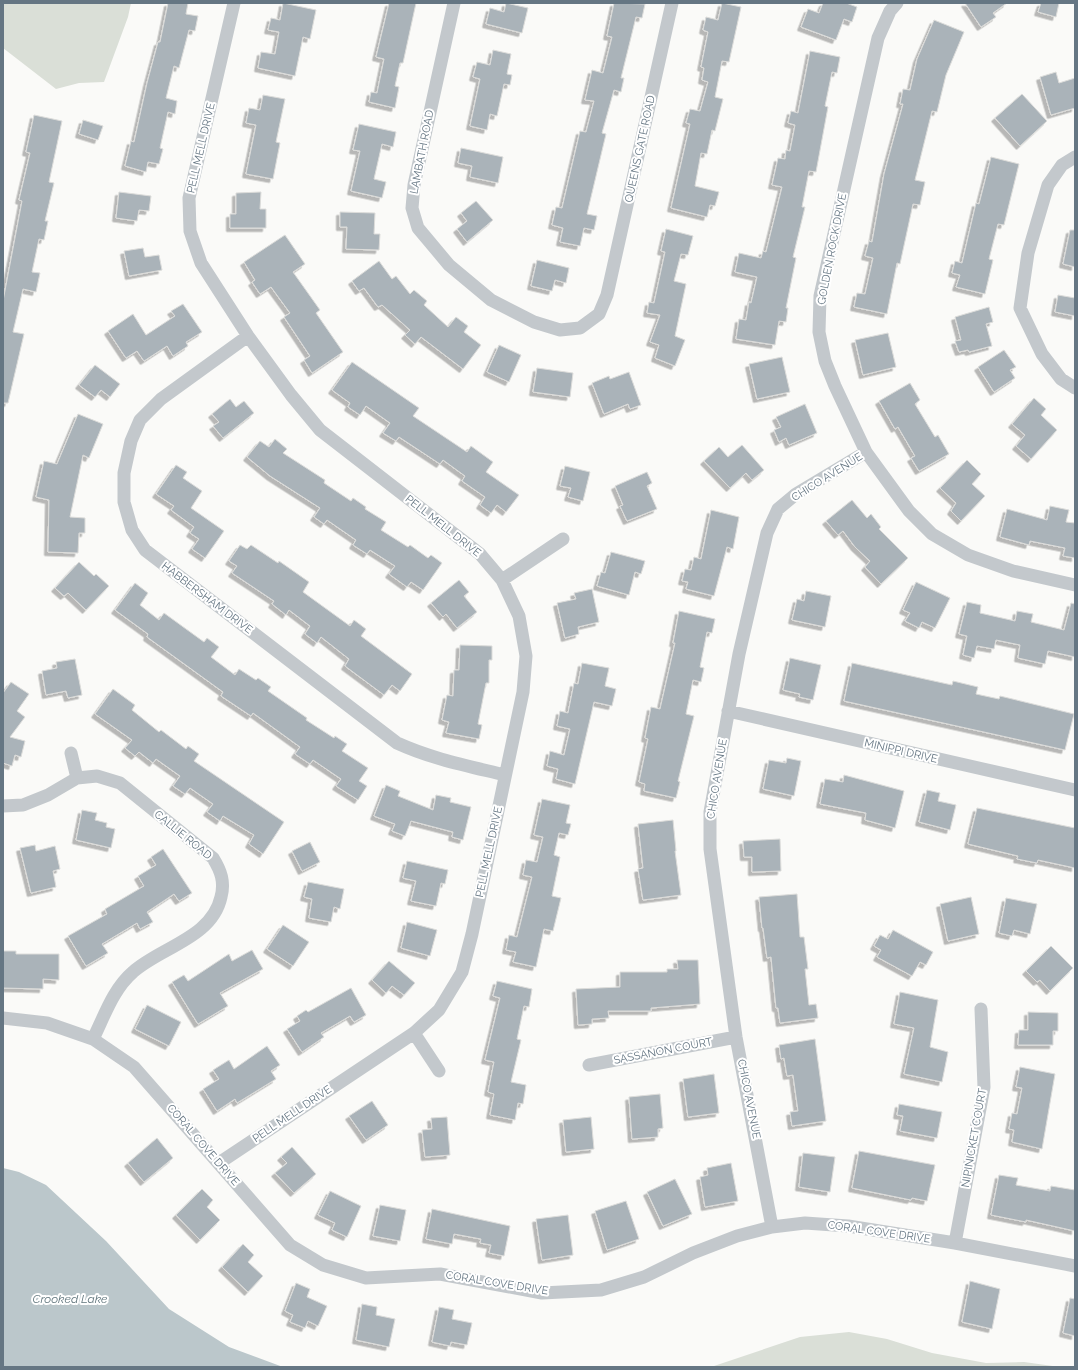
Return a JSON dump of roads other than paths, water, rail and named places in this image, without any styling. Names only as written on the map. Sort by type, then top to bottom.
[{"type":"street","name":"PELL MELL DRIVE","points":[[219,1163],[414,1033],[439,1010],[462,972],[472,934],[522,692],[526,656],[519,616],[502,580],[480,554],[320,430],[291,395],[248,336],[201,263],[190,231],[189,198],[234,3]]},
{"type":"street","name":"LAMBATH ROAD","points":[[454,3],[414,185],[412,208],[418,228],[449,265],[491,300],[534,322],[560,330],[580,328],[599,314],[607,295]]},
{"type":"street","name":"QUEENS GATE ROAD","points":[[607,295],[672,3]]},
{"type":"street","name":"GOLDEN ROCK DRIVE","points":[[897,3],[890,11],[878,38],[820,296],[819,332],[825,361],[866,452],[909,511],[932,534],[968,555],[1012,571],[1075,585]]},
{"type":"street","points":[[1075,157],[1062,165],[1048,185],[1028,253],[1020,308],[1042,354],[1061,379],[1075,388]]},
{"type":"street","name":"HABBERSHAM DRIVE","points":[[248,336],[161,399],[140,420],[131,441],[124,473],[124,502],[132,530],[145,550],[397,743],[420,754],[440,760],[505,775]]},
{"type":"street","name":"CHICO AVENUE","points":[[772,1228],[736,1037],[710,849],[710,812],[728,712],[767,534],[778,509],[796,494],[866,452]]},
{"type":"street","points":[[502,580],[563,539]]},
{"type":"street","name":"MINIPPI DRIVE","points":[[728,712],[1075,790]]},
{"type":"street","points":[[71,753],[77,778]]},
{"type":"street","name":"CALLIE ROAD","points":[[3,806],[22,805],[48,795],[77,778],[97,776],[120,783],[213,858],[221,870],[224,887],[219,907],[206,925],[133,972],[116,993],[93,1039]]},
{"type":"street","name":"NIPINICKET COURT","points":[[955,1243],[984,1087],[981,1009]]},
{"type":"street","name":"CORAL COVE DRIVE","points":[[3,1018],[47,1023],[93,1039],[134,1067],[290,1245],[323,1265],[366,1278],[440,1274],[542,1293],[601,1290],[644,1277],[692,1253],[737,1236],[772,1228],[805,1224],[848,1226],[955,1243],[1075,1266]]},
{"type":"street","points":[[414,1033],[439,1071]]},
{"type":"street","name":"SASSANON COURT","points":[[589,1065],[736,1037]]},
{"type":"water","name":"Crooked Lake","points":[[3,1168],[19,1172],[46,1185],[106,1241],[169,1309],[229,1347],[283,1367],[3,1367]]}]
